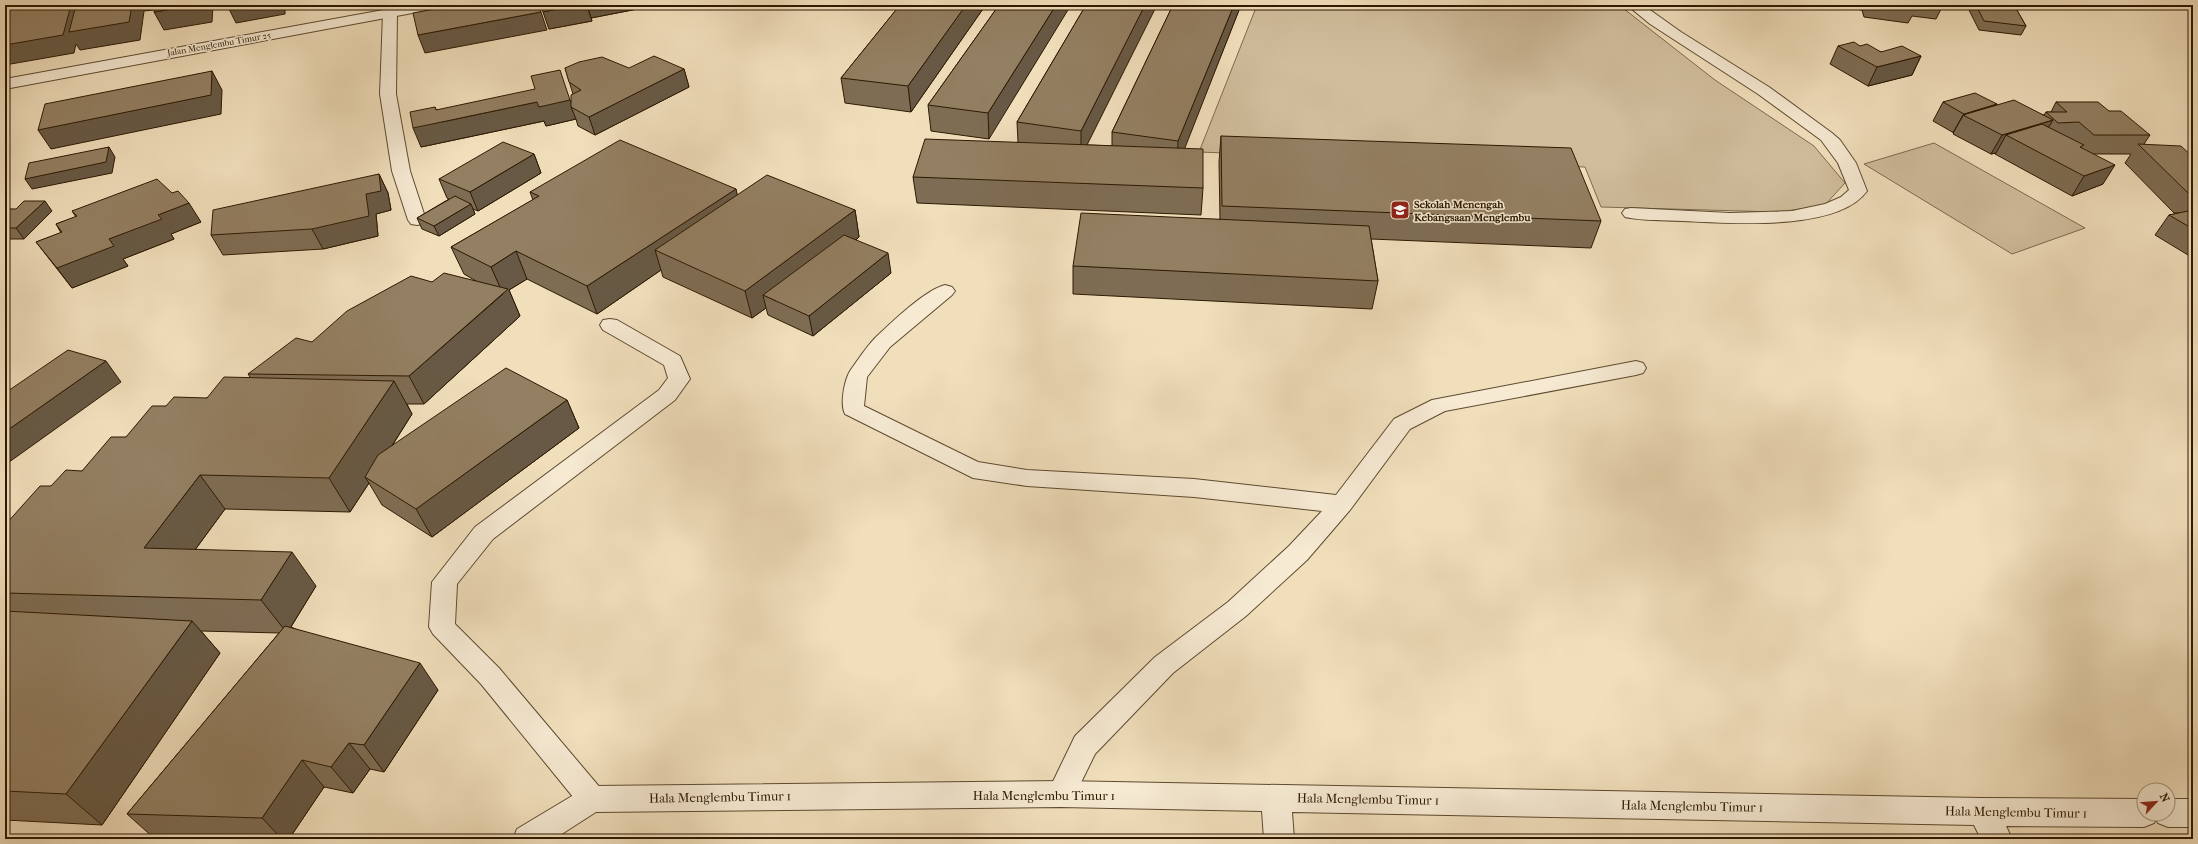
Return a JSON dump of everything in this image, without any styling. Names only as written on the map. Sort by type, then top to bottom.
[{"type":"street","points":[[1630,213],[1730,218],[1792,216],[1830,210],[1847,201],[1858,191],[1854,175],[1836,146],[1793,112],[1741,75],[1709,57],[1652,19],[1634,5]]},
{"type":"street","name":"Jalan Menglembu Timur 25","points":[[5,84],[427,6]]},
{"type":"street","points":[[390,13],[388,78],[392,117],[402,171],[417,220]]},
{"type":"street","points":[[945,291],[922,308],[879,348],[857,376],[853,409],[973,470],[1027,478],[1194,488],[1342,504]]},
{"type":"street","points":[[528,839],[592,799],[490,676],[442,627],[445,582],[484,533],[667,395],[679,379],[673,362],[610,325]]},
{"type":"street","points":[[1061,794],[1086,744],[1164,665],[1237,609],[1298,553],[1342,504],[1402,424],[1440,404],[1636,368]]},
{"type":"street","name":"Hala Menglembu Timur 1","points":[[592,799],[1061,794],[1276,797],[1982,812],[2136,813]]},
{"type":"street","points":[[1276,797],[1279,839]]},
{"type":"street","points":[[1982,812],[1997,839]]},
{"type":"street","points":[[2176,813],[2193,813]]},
{"type":"shaded area","points":[[1257,5],[1619,5],[1715,80],[1814,146],[1845,183],[1824,206],[1777,212],[1601,207],[1585,167],[1199,152]]},
{"type":"shaded area","points":[[1934,143],[2085,228],[2012,254],[1864,164]]},
{"type":"building","points":[[5,5],[71,5],[63,35],[5,45]]},
{"type":"building","points":[[76,5],[132,5],[129,22],[69,32]]},
{"type":"building","points":[[155,5],[197,5],[154,12]]},
{"type":"building","points":[[456,5],[538,5],[541,12],[418,35],[413,13]]},
{"type":"building","points":[[541,5],[578,5],[543,12]]},
{"type":"building","points":[[900,5],[966,5],[908,86],[841,78]]},
{"type":"building","points":[[999,5],[1056,5],[988,113],[928,105]]},
{"type":"building","points":[[1086,5],[1145,5],[1081,131],[1017,122]]},
{"type":"building","points":[[1173,5],[1234,5],[1178,141],[1112,132]]},
{"type":"building","points":[[1976,5],[2014,5],[2026,26],[1984,21]]},
{"type":"building","points":[[1854,42],[1860,46],[1867,44],[1881,52],[1902,46],[1921,56],[1877,67],[1838,46]]},
{"type":"building","points":[[654,56],[684,69],[589,117],[571,107],[571,95],[581,90],[569,82],[565,68],[579,62],[602,57],[629,68]]},
{"type":"building","points":[[560,70],[570,100],[539,107],[537,102],[413,128],[410,112],[435,107],[436,110],[535,89],[531,76]]},
{"type":"building","points":[[212,71],[211,95],[38,130],[45,104]]},
{"type":"building","points":[[1975,93],[1997,104],[1964,114],[1943,102]]},
{"type":"building","points":[[2014,100],[2053,120],[2002,135],[1963,115]]},
{"type":"building","points":[[2056,102],[2098,102],[2109,111],[2121,111],[2150,135],[2094,135],[2079,122],[2058,123],[2046,112],[2067,112]]},
{"type":"building","points":[[2042,124],[2084,145],[2080,147],[2115,165],[2084,176],[2006,135]]},
{"type":"building","points":[[1221,136],[1571,148],[1601,221],[1222,206]]},
{"type":"building","points":[[925,139],[1203,149],[1203,188],[913,177]]},
{"type":"building","points":[[620,140],[736,189],[587,286],[516,251],[491,267],[451,247],[539,196],[530,192]]},
{"type":"building","points":[[503,142],[534,154],[470,192],[439,179]]},
{"type":"building","points":[[2138,144],[2181,146],[2193,157],[2193,194],[2188,193]]},
{"type":"building","points":[[109,147],[106,162],[25,179],[29,163]]},
{"type":"building","points":[[379,174],[381,191],[366,194],[369,216],[312,229],[211,235],[213,210]]},
{"type":"building","points":[[767,175],[855,210],[745,291],[655,250]]},
{"type":"building","points":[[157,179],[172,193],[178,191],[189,203],[158,215],[162,219],[109,239],[114,246],[57,268],[36,242],[62,232],[56,224],[77,216],[72,211]]},
{"type":"building","points":[[455,196],[471,204],[434,226],[417,218]]},
{"type":"building","points":[[24,201],[45,201],[16,228],[5,228],[5,209],[16,209]]},
{"type":"building","points":[[2193,210],[2193,229],[2169,215]]},
{"type":"building","points":[[1081,213],[1369,226],[1378,281],[1073,266]]},
{"type":"building","points":[[844,235],[888,253],[809,316],[763,295]]},
{"type":"building","points":[[444,273],[508,289],[409,376],[248,374],[296,338],[312,342],[347,311],[411,276],[432,282]]},
{"type":"building","points":[[68,350],[106,361],[5,432],[5,393]]},
{"type":"building","points":[[506,368],[567,400],[416,509],[365,477],[378,455]]},
{"type":"building","points":[[224,377],[394,381],[329,478],[200,475],[144,548],[292,552],[261,600],[5,593],[5,525],[40,486],[51,486],[66,470],[82,471],[111,437],[126,437],[152,406],[166,406],[174,397],[207,398]]},
{"type":"building","points":[[5,611],[192,621],[66,794],[5,791]]},
{"type":"building","points":[[285,626],[420,663],[364,745],[349,743],[331,767],[302,760],[262,818],[127,814]]},
{"type":"place","name":"Sekolah Menengah Kebangsaan Menglembu","points":[[1400,210]]}]
